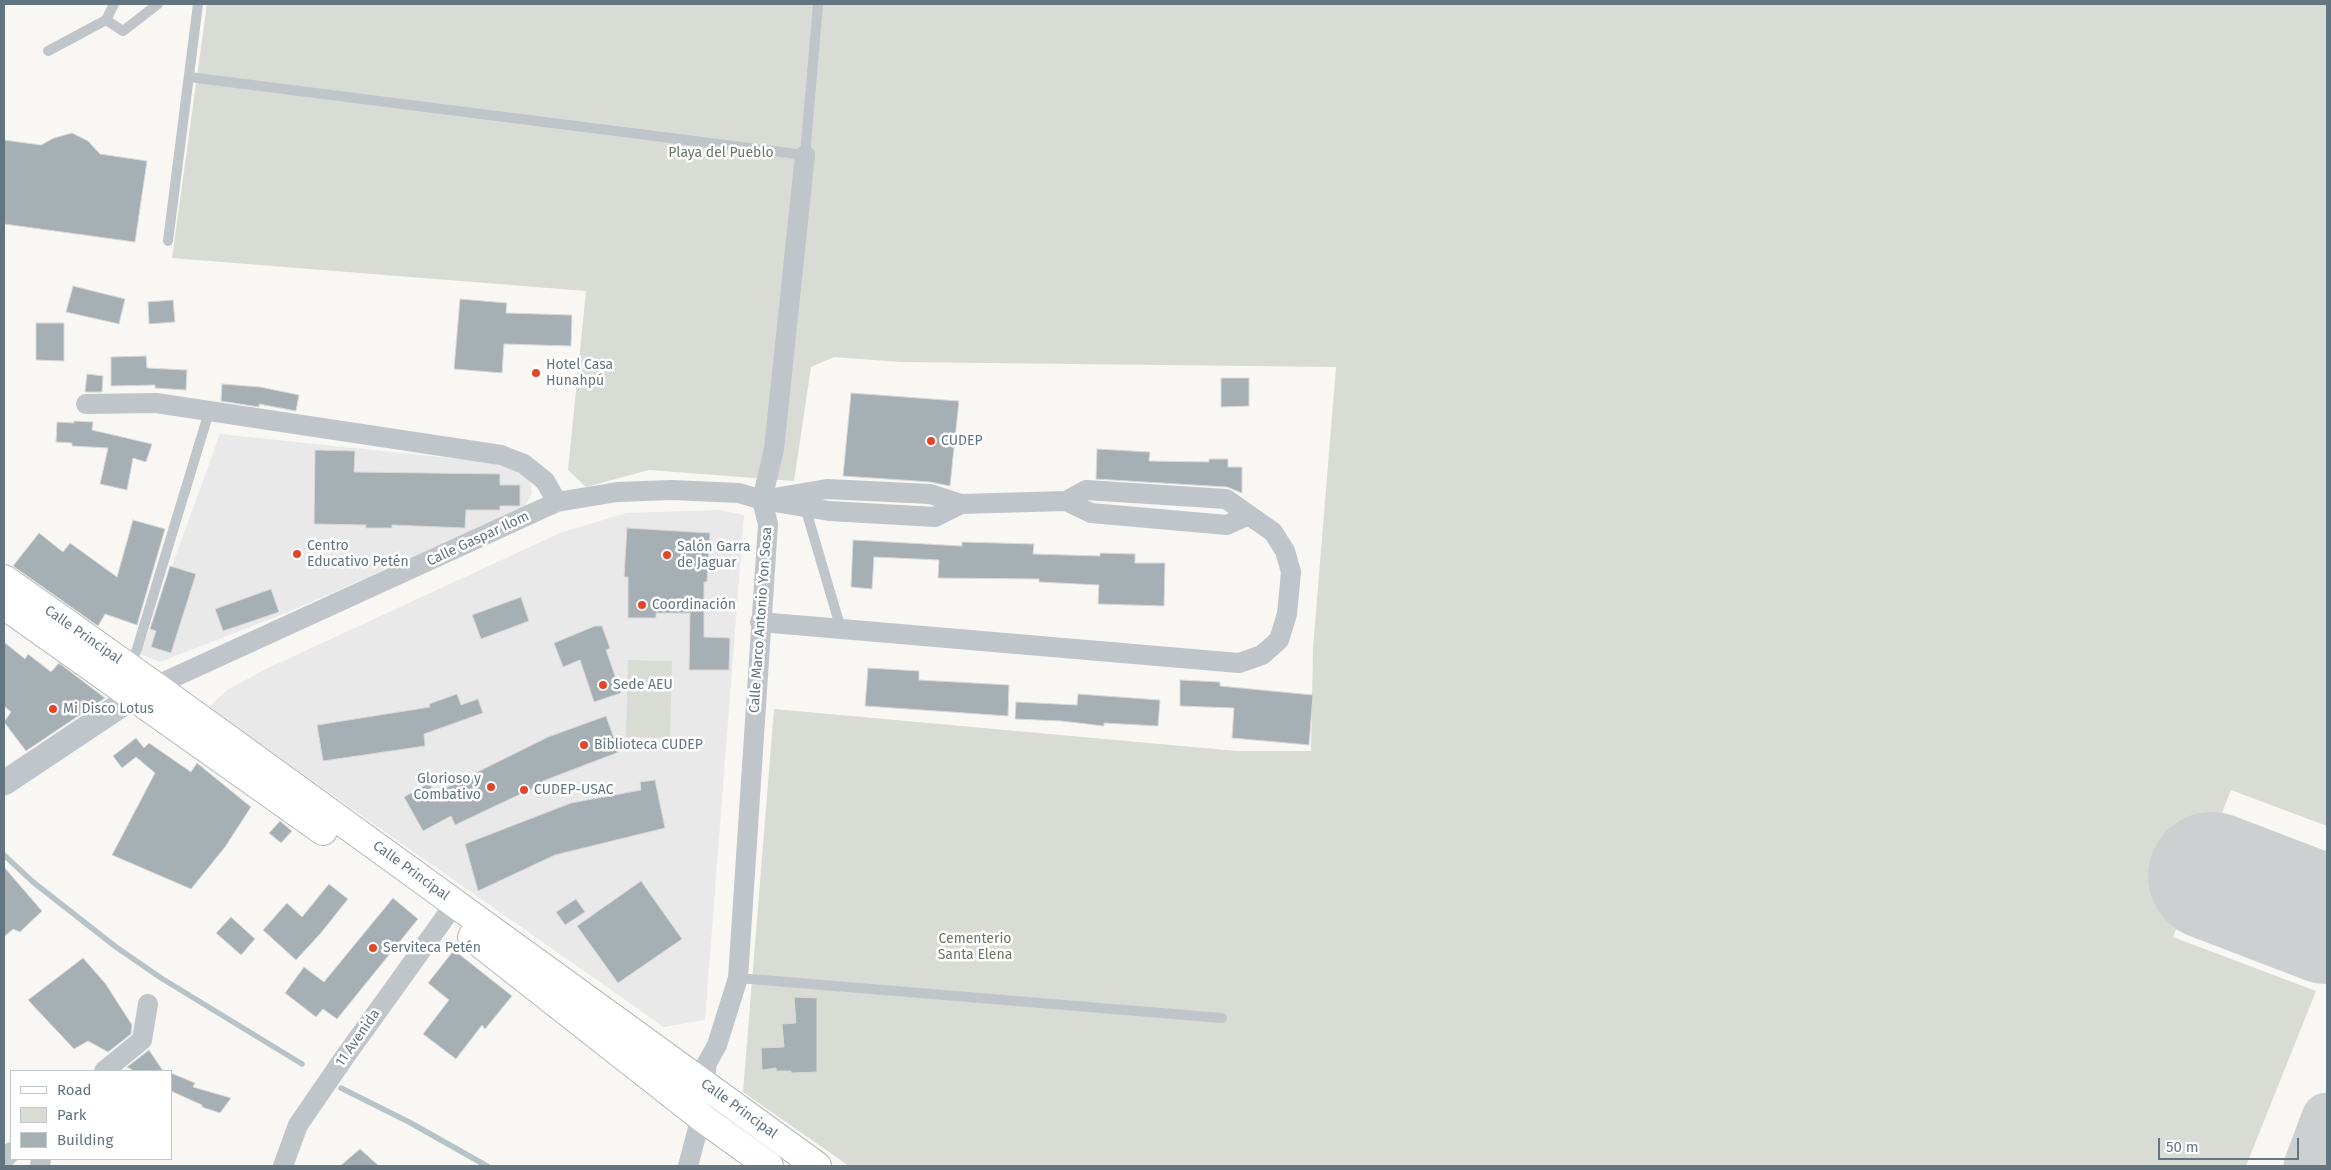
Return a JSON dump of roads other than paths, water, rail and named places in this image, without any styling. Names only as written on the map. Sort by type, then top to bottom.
[{"type":"main road","name":"Calle Principal","points":[[4,579],[129,668],[144,691],[446,916],[701,1117],[769,1166]]},
{"type":"main road","name":"Calle Principal","points":[[4,605],[144,691],[704,1083],[818,1166]]},
{"type":"street","name":"Calle Marco Antonio Yon Sosa","points":[[688,1166],[701,1117],[707,1063],[716,1045],[738,978],[760,622],[768,524],[762,500],[774,449],[805,155]]},
{"type":"street","points":[[86,404],[156,403],[501,454],[524,464],[545,480],[557,502]]},
{"type":"street","points":[[760,622],[1239,663],[1262,655],[1279,640],[1287,614],[1290,572],[1285,551],[1273,532],[1249,515],[1227,525],[1090,513],[1066,501],[960,504],[930,494],[827,489],[762,500]]},
{"type":"street","name":"Calle Gaspar Ilom","points":[[144,691],[557,502],[617,492],[672,490],[738,493],[762,500],[829,511],[935,517],[960,504]]},
{"type":"street","points":[[4,783],[144,691]]},
{"type":"street","name":"11 Avenida","points":[[283,1166],[298,1125],[446,916]]},
{"type":"street","points":[[105,1070],[142,1040],[148,1004]]},
{"type":"lane","points":[[48,51],[106,20],[114,4]]},
{"type":"lane","points":[[106,20],[123,31],[158,4]]},
{"type":"lane","points":[[168,242],[198,4]]},
{"type":"lane","points":[[189,77],[805,155],[818,4]]},
{"type":"lane","points":[[129,668],[140,639],[210,412]]},
{"type":"lane","points":[[805,507],[841,629]]},
{"type":"lane","points":[[738,978],[1222,1018]]},
{"type":"waterway","points":[[4,855],[33,882],[116,947],[161,978],[302,1064]]},
{"type":"waterway","points":[[341,1088],[409,1122],[487,1166]]},
{"type":"place","name":"Hotel Casa Hunahpú","points":[[536,373]]},
{"type":"place","name":"CUDEP","points":[[931,441]]},
{"type":"place","name":"Centro Educativo Petén","points":[[297,554]]},
{"type":"place","name":"Salón Garra de Jaguar","points":[[667,555]]},
{"type":"place","name":"Coordinación","points":[[642,605]]},
{"type":"place","name":"Sede AEU","points":[[603,685]]},
{"type":"place","name":"Mi Disco Lotus","points":[[53,709]]},
{"type":"place","name":"Biblioteca CUDEP","points":[[584,745]]},
{"type":"place","name":"Glorioso y Combativo","points":[[491,787]]},
{"type":"place","name":"CUDEP-USAC","points":[[524,790]]},
{"type":"place","name":"Serviteca Petén","points":[[373,948]]},
{"type":"park label","name":"Playa del Pueblo","points":[[721,153]]},
{"type":"park label","name":"Cementerio Santa Elena","points":[[975,948]]}]
